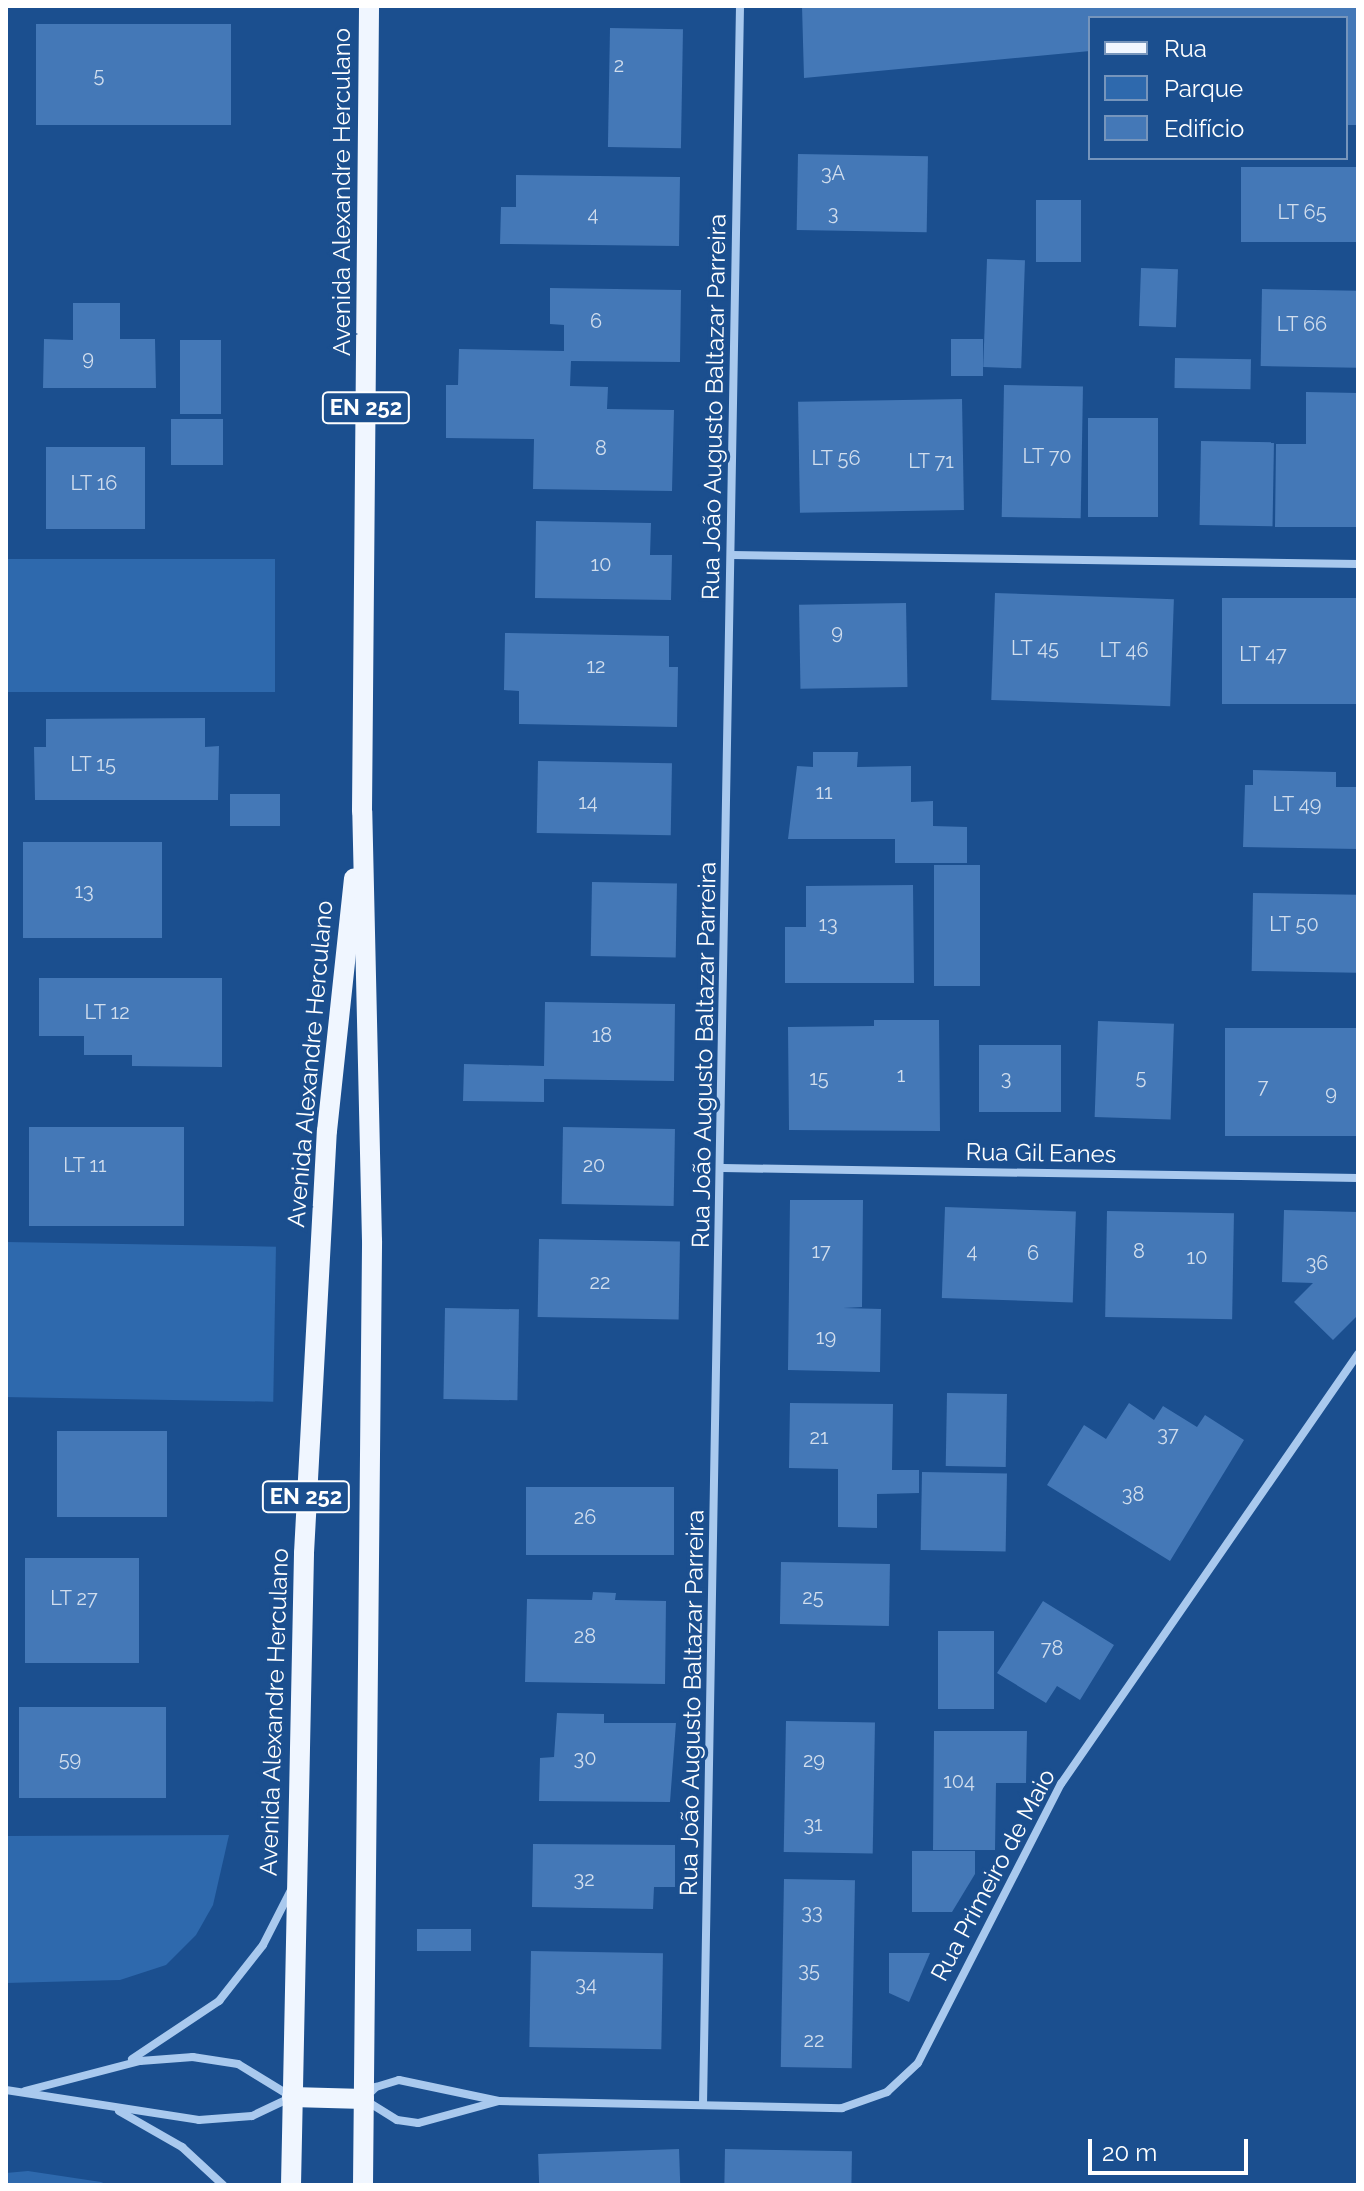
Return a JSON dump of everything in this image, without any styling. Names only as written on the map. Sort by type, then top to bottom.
[{"type":"main road","name":"Avenida Alexandre Herculano","points":[[363,2185],[373,1177],[362,811],[369,6]]},
{"type":"main road","name":"Avenida Alexandre Herculano","points":[[291,2185],[295,1878],[319,1254],[336,1024],[362,811]]},
{"type":"main road","points":[[292,2097],[364,2099]]},
{"type":"street","name":"Rua João Augusto Baltazar Parreira","points":[[703,2105],[723,1168],[740,6]]},
{"type":"street","points":[[732,555],[1358,564]]},
{"type":"street","name":"Rua Gil Eanes","points":[[723,1168],[1358,1178]]},
{"type":"street","name":"Rua Primeiro de Maio","points":[[499,2101],[418,2123],[397,2120],[364,2099],[376,2087],[399,2080],[499,2101],[842,2108],[887,2092],[918,2063],[1061,1784],[1358,1354]]},
{"type":"street","points":[[117,2065],[172,2038],[219,2001],[263,1945],[295,1878]]},
{"type":"street","points":[[6,2090],[227,2120],[252,2116],[292,2097],[269,2079],[223,2061],[160,2058],[117,2065],[25,2091]]},
{"type":"street","points":[[88,2100],[156,2129],[223,2185]]},
{"type":"green space","points":[[6,559],[275,559],[275,692],[6,692]]},
{"type":"green space","points":[[6,1242],[276,1247],[273,1402],[6,1397]]},
{"type":"green space","points":[[229,1835],[213,1905],[196,1935],[166,1965],[120,1980],[6,1983],[6,1836]]},
{"type":"green space","points":[[28,2171],[108,2185],[6,2185],[6,2173]]},
{"type":"building","points":[[802,6],[1358,6],[1358,125],[1348,125],[1348,16],[1088,16],[1088,51],[804,78]]},
{"type":"building","points":[[36,24],[231,24],[231,125],[36,125]]},
{"type":"building","points":[[610,28],[683,29],[681,148],[608,147]]},
{"type":"building","points":[[798,154],[928,156],[927,232],[797,230]]},
{"type":"building","points":[[1241,167],[1358,167],[1358,242],[1241,242]]},
{"type":"building","points":[[516,175],[680,177],[679,246],[500,244],[501,207],[516,207]]},
{"type":"building","points":[[1036,200],[1081,200],[1081,262],[1036,262]]},
{"type":"building","points":[[987,259],[1025,260],[1021,368],[983,367]]},
{"type":"building","points":[[1141,268],[1178,269],[1176,327],[1139,326]]},
{"type":"building","points":[[550,288],[681,290],[680,362],[571,361],[570,386],[608,387],[607,409],[674,410],[672,491],[533,489],[534,439],[446,438],[446,385],[458,385],[459,349],[564,351],[564,325],[550,324]]},
{"type":"building","points":[[1262,289],[1358,291],[1357,368],[1261,366]]},
{"type":"building","points":[[73,303],[120,303],[120,339],[155,339],[156,388],[43,388],[44,339],[73,340]]},
{"type":"building","points":[[951,339],[983,339],[983,376],[951,376]]},
{"type":"building","points":[[180,340],[221,340],[221,414],[180,414]]},
{"type":"building","points":[[1175,358],[1251,359],[1250,389],[1174,388]]},
{"type":"building","points":[[1004,385],[1083,386],[1081,518],[1002,517]]},
{"type":"building","points":[[1306,392],[1358,393],[1358,527],[1275,527],[1276,444],[1306,444]]},
{"type":"building","points":[[962,399],[964,510],[800,513],[798,402]]},
{"type":"building","points":[[1088,418],[1158,418],[1158,517],[1088,517]]},
{"type":"building","points":[[171,419],[223,419],[223,465],[171,465]]},
{"type":"building","points":[[1201,441],[1274,442],[1273,526],[1200,525]]},
{"type":"building","points":[[46,447],[145,447],[145,529],[46,529]]},
{"type":"building","points":[[536,521],[651,523],[650,555],[672,555],[671,600],[535,598]]},
{"type":"building","points":[[995,593],[1174,599],[1170,706],[991,700]]},
{"type":"building","points":[[1222,598],[1358,598],[1358,704],[1222,704]]},
{"type":"building","points":[[906,603],[907,687],[800,689],[799,605]]},
{"type":"building","points":[[505,633],[669,636],[669,667],[678,667],[677,727],[519,724],[519,691],[504,690]]},
{"type":"building","points":[[205,718],[205,747],[219,746],[218,800],[35,800],[34,747],[46,747],[46,719]]},
{"type":"building","points":[[813,752],[858,752],[857,767],[911,766],[911,802],[933,801],[933,826],[967,827],[967,863],[895,863],[895,839],[788,839],[797,766],[813,767]]},
{"type":"building","points":[[538,761],[672,763],[671,835],[537,833]]},
{"type":"building","points":[[1253,770],[1336,772],[1336,787],[1358,787],[1358,849],[1243,847],[1245,785],[1253,785]]},
{"type":"building","points":[[230,794],[280,794],[280,826],[230,826]]},
{"type":"building","points":[[23,842],[162,842],[162,938],[23,938]]},
{"type":"building","points":[[934,865],[980,865],[980,986],[934,986]]},
{"type":"building","points":[[592,882],[677,883],[676,957],[591,956]]},
{"type":"building","points":[[913,885],[914,983],[785,983],[785,927],[806,927],[806,886]]},
{"type":"building","points":[[1253,893],[1358,895],[1357,973],[1252,971]]},
{"type":"building","points":[[39,978],[222,978],[222,1067],[132,1066],[132,1055],[84,1055],[84,1036],[39,1036]]},
{"type":"building","points":[[545,1002],[675,1004],[674,1081],[544,1079],[544,1102],[463,1101],[464,1064],[544,1066]]},
{"type":"building","points":[[874,1020],[939,1020],[940,1131],[789,1130],[788,1027],[874,1026]]},
{"type":"building","points":[[1098,1021],[1174,1024],[1171,1120],[1095,1117]]},
{"type":"building","points":[[1225,1028],[1358,1028],[1358,1136],[1225,1136]]},
{"type":"building","points":[[979,1045],[1061,1045],[1061,1112],[979,1112]]},
{"type":"building","points":[[29,1127],[184,1127],[184,1226],[29,1226]]},
{"type":"building","points":[[563,1127],[675,1129],[674,1206],[562,1204]]},
{"type":"building","points":[[790,1200],[863,1200],[862,1307],[843,1308],[881,1309],[880,1372],[788,1370]]},
{"type":"building","points":[[945,1207],[1076,1212],[1073,1303],[942,1298]]},
{"type":"building","points":[[1284,1210],[1358,1212],[1358,1315],[1333,1340],[1294,1302],[1313,1283],[1282,1282]]},
{"type":"building","points":[[1107,1211],[1234,1213],[1232,1319],[1105,1317]]},
{"type":"building","points":[[539,1239],[680,1241],[679,1319],[538,1317]]},
{"type":"building","points":[[445,1308],[519,1309],[517,1400],[443,1399]]},
{"type":"building","points":[[947,1393],[1007,1394],[1006,1467],[946,1466]]},
{"type":"building","points":[[790,1403],[893,1404],[892,1470],[919,1470],[919,1493],[877,1494],[877,1528],[838,1527],[838,1469],[789,1468]]},
{"type":"building","points":[[1129,1403],[1154,1420],[1163,1406],[1197,1427],[1205,1415],[1244,1440],[1170,1561],[1047,1485],[1084,1425],[1106,1439]]},
{"type":"building","points":[[57,1431],[167,1431],[167,1517],[57,1517]]},
{"type":"building","points":[[922,1472],[1007,1473],[1006,1551],[921,1550]]},
{"type":"building","points":[[526,1487],[674,1487],[674,1555],[526,1555]]},
{"type":"building","points":[[25,1558],[139,1558],[139,1663],[25,1663]]},
{"type":"building","points":[[781,1562],[890,1564],[889,1626],[780,1624]]},
{"type":"building","points":[[593,1592],[616,1593],[615,1600],[666,1601],[665,1684],[525,1682],[527,1599],[592,1600]]},
{"type":"building","points":[[1043,1601],[1114,1645],[1080,1700],[1057,1686],[1046,1703],[997,1673]]},
{"type":"building","points":[[938,1631],[994,1631],[994,1709],[938,1709]]},
{"type":"building","points":[[19,1707],[166,1707],[166,1798],[19,1798]]},
{"type":"building","points":[[557,1713],[604,1714],[604,1723],[676,1723],[670,1802],[539,1801],[540,1758],[554,1757]]},
{"type":"building","points":[[786,1721],[875,1723],[873,1854],[784,1852]]},
{"type":"building","points":[[934,1731],[1027,1731],[1026,1783],[996,1783],[995,1850],[933,1850]]},
{"type":"building","points":[[533,1844],[675,1845],[675,1887],[654,1887],[653,1909],[532,1907]]},
{"type":"building","points":[[912,1851],[975,1851],[975,1874],[952,1912],[912,1912]]},
{"type":"building","points":[[784,1879],[855,1880],[852,2068],[781,2067]]},
{"type":"building","points":[[417,1929],[471,1929],[471,1951],[417,1951]]},
{"type":"building","points":[[531,1951],[663,1953],[661,2049],[529,2047]]},
{"type":"building","points":[[889,1953],[930,1953],[909,2002],[889,1993]]},
{"type":"building","points":[[679,2149],[680,2185],[539,2185],[538,2154]]},
{"type":"building","points":[[725,2149],[852,2151],[851,2185],[724,2185]]}]
